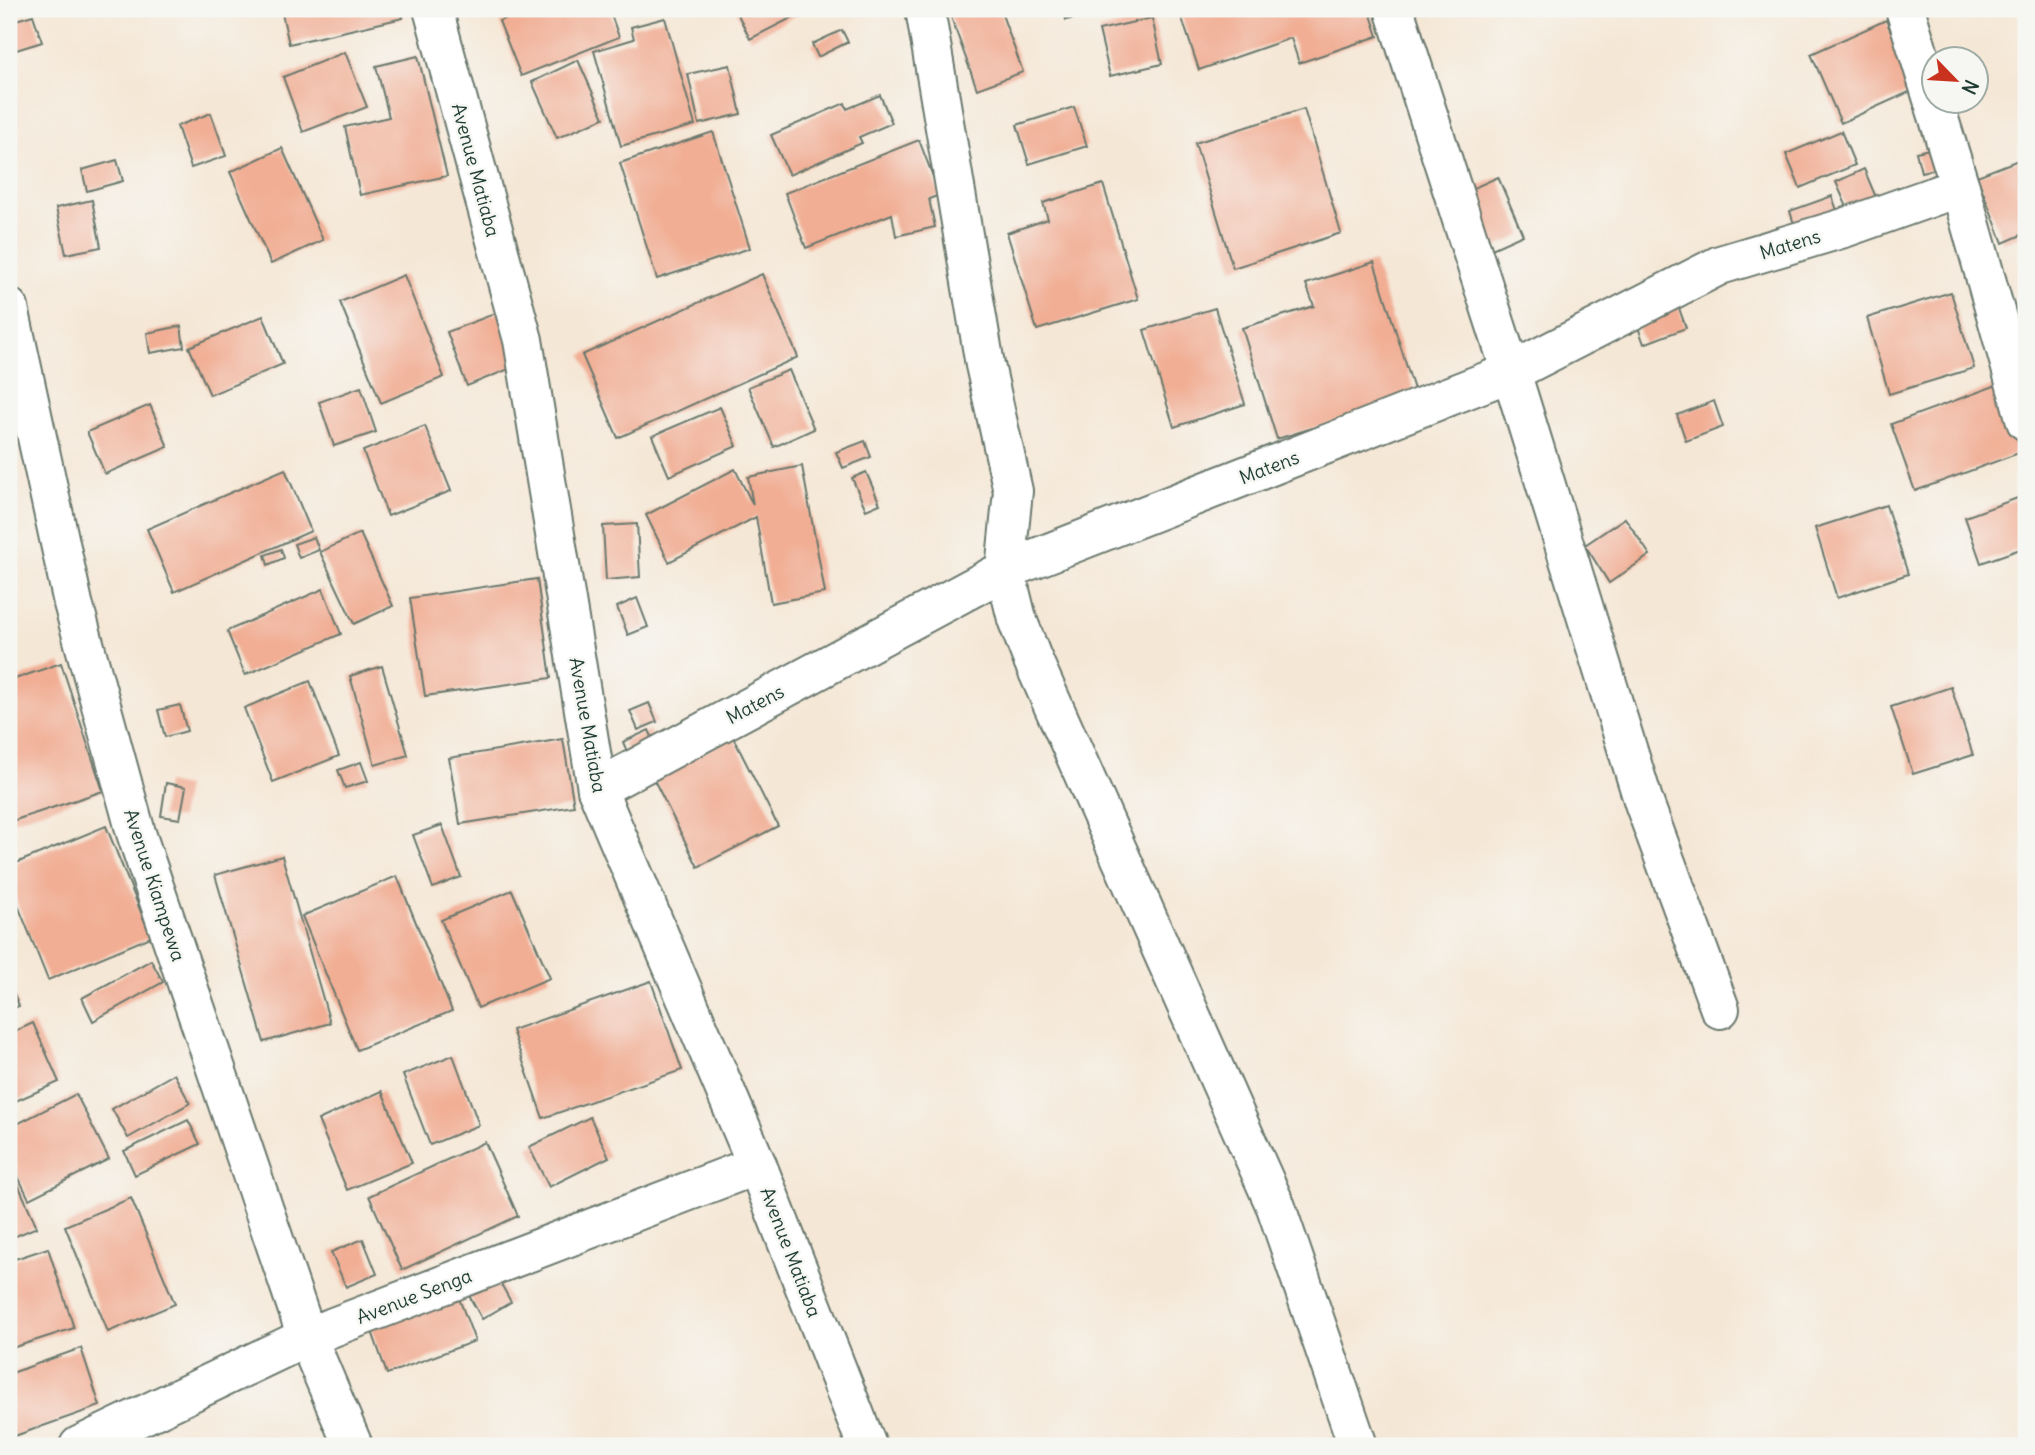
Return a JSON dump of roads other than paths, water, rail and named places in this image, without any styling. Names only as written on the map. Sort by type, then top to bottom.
[{"type":"street","name":"Avenue Matiaba","points":[[433,9],[523,340],[597,789],[757,1165],[867,1446]]},
{"type":"street","points":[[925,9],[985,365],[1013,491],[1005,570],[1017,619],[1032,659],[1276,1207],[1358,1446]]},
{"type":"street","points":[[1394,9],[1511,372],[1644,803],[1720,1009]]},
{"type":"street","points":[[1905,9],[1960,187],[2026,421]]},
{"type":"street","name":"Matens","points":[[597,789],[1005,570],[1511,372],[1720,265],[1844,228],[1960,187]]},
{"type":"street","name":"Avenue Kiampewa","points":[[9,308],[73,603],[136,833],[307,1337],[353,1446]]},
{"type":"street","name":"Avenue Senga","points":[[79,1446],[307,1337],[757,1165]]}]
